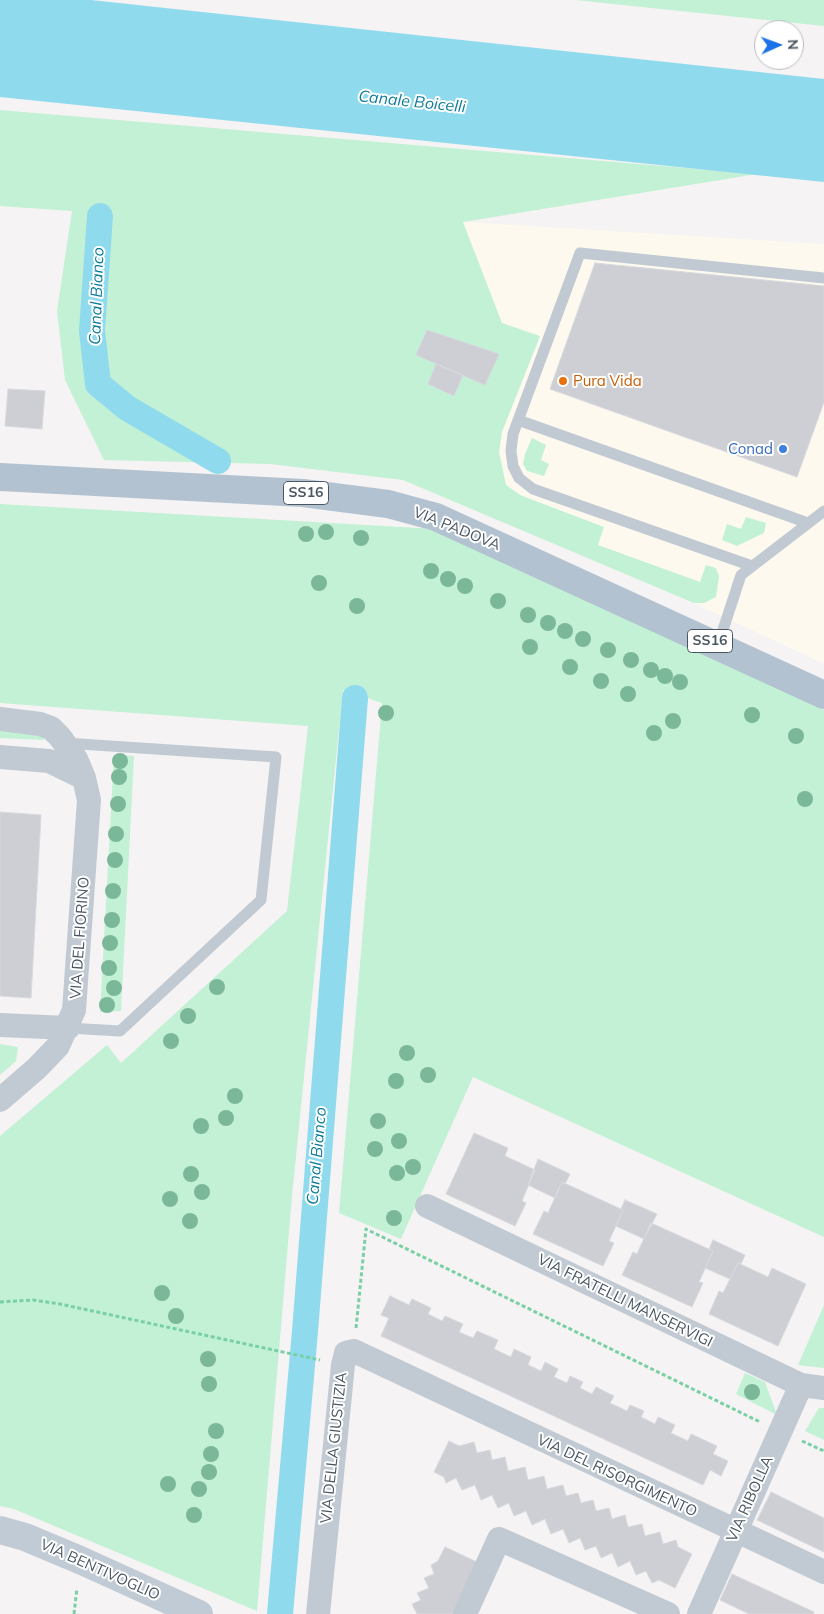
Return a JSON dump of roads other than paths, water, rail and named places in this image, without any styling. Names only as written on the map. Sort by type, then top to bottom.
[{"type":"main road","name":"VIA PADOVA","points":[[0,476],[303,493],[388,504],[436,517],[823,693]]},
{"type":"street","name":"VIA DEL FIORINO","points":[[0,719],[40,724],[51,728],[65,743],[75,773],[89,800],[76,994],[68,1028],[58,1046],[49,1056],[0,1100]]},
{"type":"street","points":[[0,757],[49,761],[75,773]]},
{"type":"street","points":[[0,1025],[68,1028]]},
{"type":"street","name":"VIA FRATELLI MANSERVIGI","points":[[427,1206],[813,1386]]},
{"type":"street","name":"VIA DELLA GIUSTIZIA","points":[[318,1614],[343,1365],[346,1353],[354,1351],[410,1379]]},
{"type":"street","name":"VIA DEL RISORGIMENTO","points":[[410,1379],[824,1572]]},
{"type":"street","name":"VIA RIBOLLA","points":[[699,1614],[780,1432],[813,1386]]},
{"type":"street","name":"VIA BENTIVOGLIO","points":[[0,1530],[25,1537],[80,1560],[199,1614]]},
{"type":"street","points":[[465,1614],[499,1539],[668,1614]]},
{"type":"lane","points":[[752,566],[533,489],[519,478],[513,466],[511,451],[513,434],[580,254],[824,278]]},
{"type":"lane","points":[[518,420],[808,523]]},
{"type":"lane","points":[[718,645],[741,575],[824,511]]},
{"type":"lane","points":[[65,743],[276,756],[261,900],[120,1031],[68,1028]]},
{"type":"water","name":"Canale Boicelli","points":[[0,0],[91,0],[824,79],[824,182],[0,97]]},
{"type":"waterway","name":"Canal Bianco","points":[[100,216],[92,331],[98,384],[127,408],[218,461]]},
{"type":"waterway","name":"Canal Bianco","points":[[280,1614],[305,1331],[355,698]]},
{"type":"place","name":"Pura Vida","points":[[563,381]]},
{"type":"place","name":"Conad","points":[[783,449]]}]
